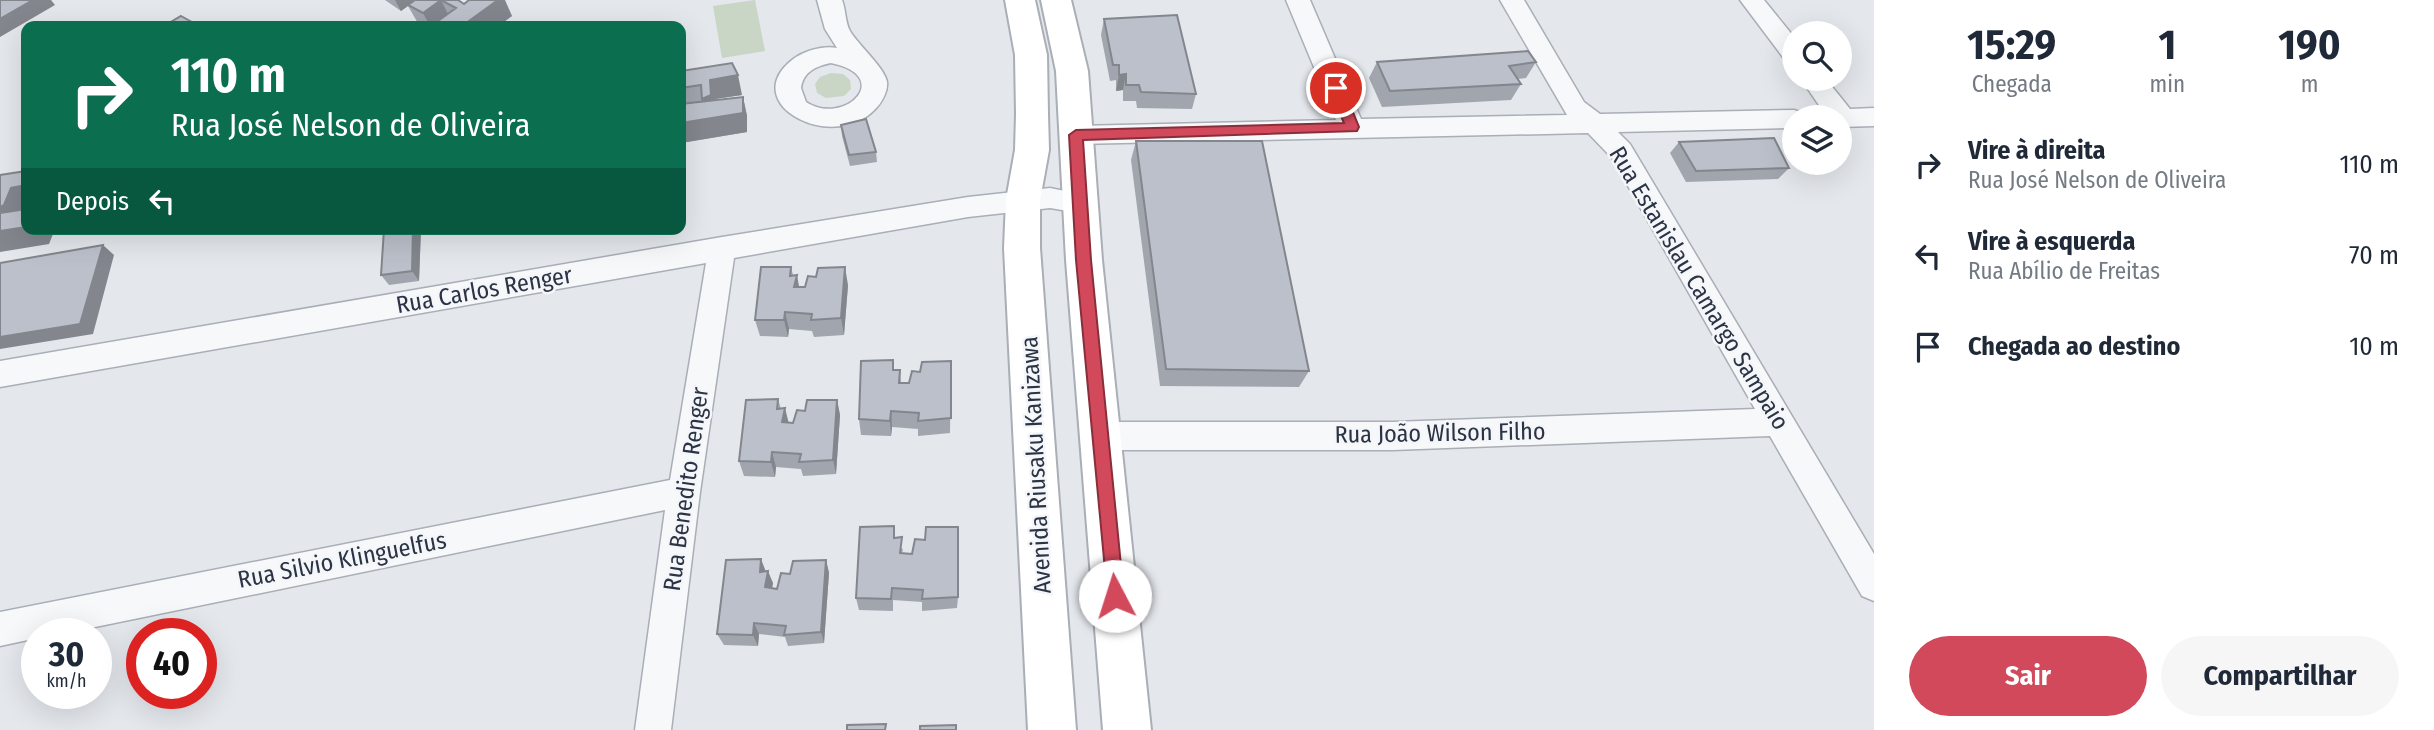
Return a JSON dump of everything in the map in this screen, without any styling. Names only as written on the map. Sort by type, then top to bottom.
[{"type":"street","points":[[829,0],[837,29],[858,60],[875,76],[877,86],[875,96],[856,113],[827,119],[800,110],[787,92],[794,72],[817,58],[837,29]]},
{"type":"street","name":"Avenida Riusaku Kanizawa","points":[[1020,0],[1031,55],[1032,121],[1032,150],[1023,200],[1022,248],[1052,730]]},
{"type":"street","points":[[1056,0],[1072,71],[1080,203],[1127,730]]},
{"type":"street","points":[[1298,0],[1352,127]]},
{"type":"street","name":"Rua Estanislau Camargo Sampaio","points":[[1512,0],[1575,108],[1621,151],[1874,585]]},
{"type":"street","points":[[1752,0],[1782,39]]},
{"type":"street","points":[[817,58],[845,56],[858,60]]},
{"type":"street","points":[[1852,118],[1873,118]]},
{"type":"street","points":[[1032,121],[1053,137],[1075,123],[1158,133],[1782,119]]},
{"type":"street","name":"Rua Carlos Renger","points":[[0,374],[968,207],[1050,198],[1080,203]]},
{"type":"street","points":[[968,207],[1000,221],[1022,248]]},
{"type":"street","name":"Rua Benedito Renger","points":[[653,730],[684,492],[722,248]]},
{"type":"street","name":"Rua João Wilson Filho","points":[[1100,436],[1393,436],[1779,422]]},
{"type":"street","name":"Rua Silvio Klinguelfus","points":[[0,629],[684,492]]},
{"type":"green space","points":[[755,0],[765,51],[722,58],[713,6]]},
{"type":"green space","points":[[831,73],[843,74],[850,80],[851,89],[844,96],[826,98],[817,93],[815,84],[820,77]]},
{"type":"building","points":[[0,0],[33,0],[0,19]]},
{"type":"building","points":[[415,0],[441,0],[423,13],[408,5]]},
{"type":"building","points":[[441,0],[458,0],[464,4],[469,0],[498,0],[469,21],[438,21],[456,8]]},
{"type":"building","points":[[1177,15],[1196,94],[1141,92],[1139,85],[1126,85],[1126,74],[1119,75],[1119,65],[1113,65],[1104,19]]},
{"type":"building","points":[[181,16],[190,21],[172,21]]},
{"type":"building","points":[[1528,51],[1536,62],[1509,66],[1521,84],[1390,91],[1377,62]]},
{"type":"building","points":[[732,63],[738,75],[710,80],[711,95],[702,99],[701,85],[686,87],[686,70]]},
{"type":"building","points":[[743,97],[743,113],[686,122],[686,103]]},
{"type":"building","points":[[866,119],[876,152],[849,155],[841,125]]},
{"type":"building","points":[[1774,138],[1782,154],[1782,168],[1696,171],[1679,142]]},
{"type":"building","points":[[1136,141],[1262,141],[1309,371],[1166,369]]},
{"type":"building","points":[[21,172],[21,186],[11,188],[4,205],[0,207],[0,175]]},
{"type":"building","points":[[21,210],[21,228],[0,231],[0,213]]},
{"type":"building","points":[[384,235],[413,235],[412,271],[381,275]]},
{"type":"building","points":[[103,245],[80,324],[0,337],[0,263]]},
{"type":"building","points":[[761,267],[791,267],[790,276],[797,275],[794,287],[805,287],[808,276],[816,277],[818,268],[845,267],[841,318],[811,320],[812,314],[785,312],[784,320],[755,320]]},
{"type":"building","points":[[893,360],[893,370],[900,370],[899,383],[909,383],[912,371],[920,372],[922,362],[951,361],[951,418],[918,421],[919,413],[891,411],[890,421],[859,419],[861,361]]},
{"type":"building","points":[[778,399],[777,409],[785,408],[782,422],[793,423],[797,410],[805,411],[807,400],[837,400],[833,460],[799,462],[801,454],[772,452],[771,462],[739,461],[746,400]]},
{"type":"building","points":[[894,526],[894,538],[902,537],[900,553],[912,554],[915,539],[925,540],[926,527],[958,527],[958,597],[922,599],[923,590],[892,588],[891,599],[856,598],[860,527]]},
{"type":"building","points":[[761,559],[760,572],[768,571],[765,587],[777,589],[781,573],[790,574],[793,561],[826,560],[821,632],[784,635],[786,626],[754,623],[753,635],[717,634],[726,560]]},
{"type":"building","points":[[886,724],[885,730],[847,730],[847,725]]},
{"type":"building","points":[[956,725],[956,730],[920,730],[920,726]]},
{"type":"route","points":[[1115,596],[1084,260],[1076,135],[1352,127],[1336,88]]}]
